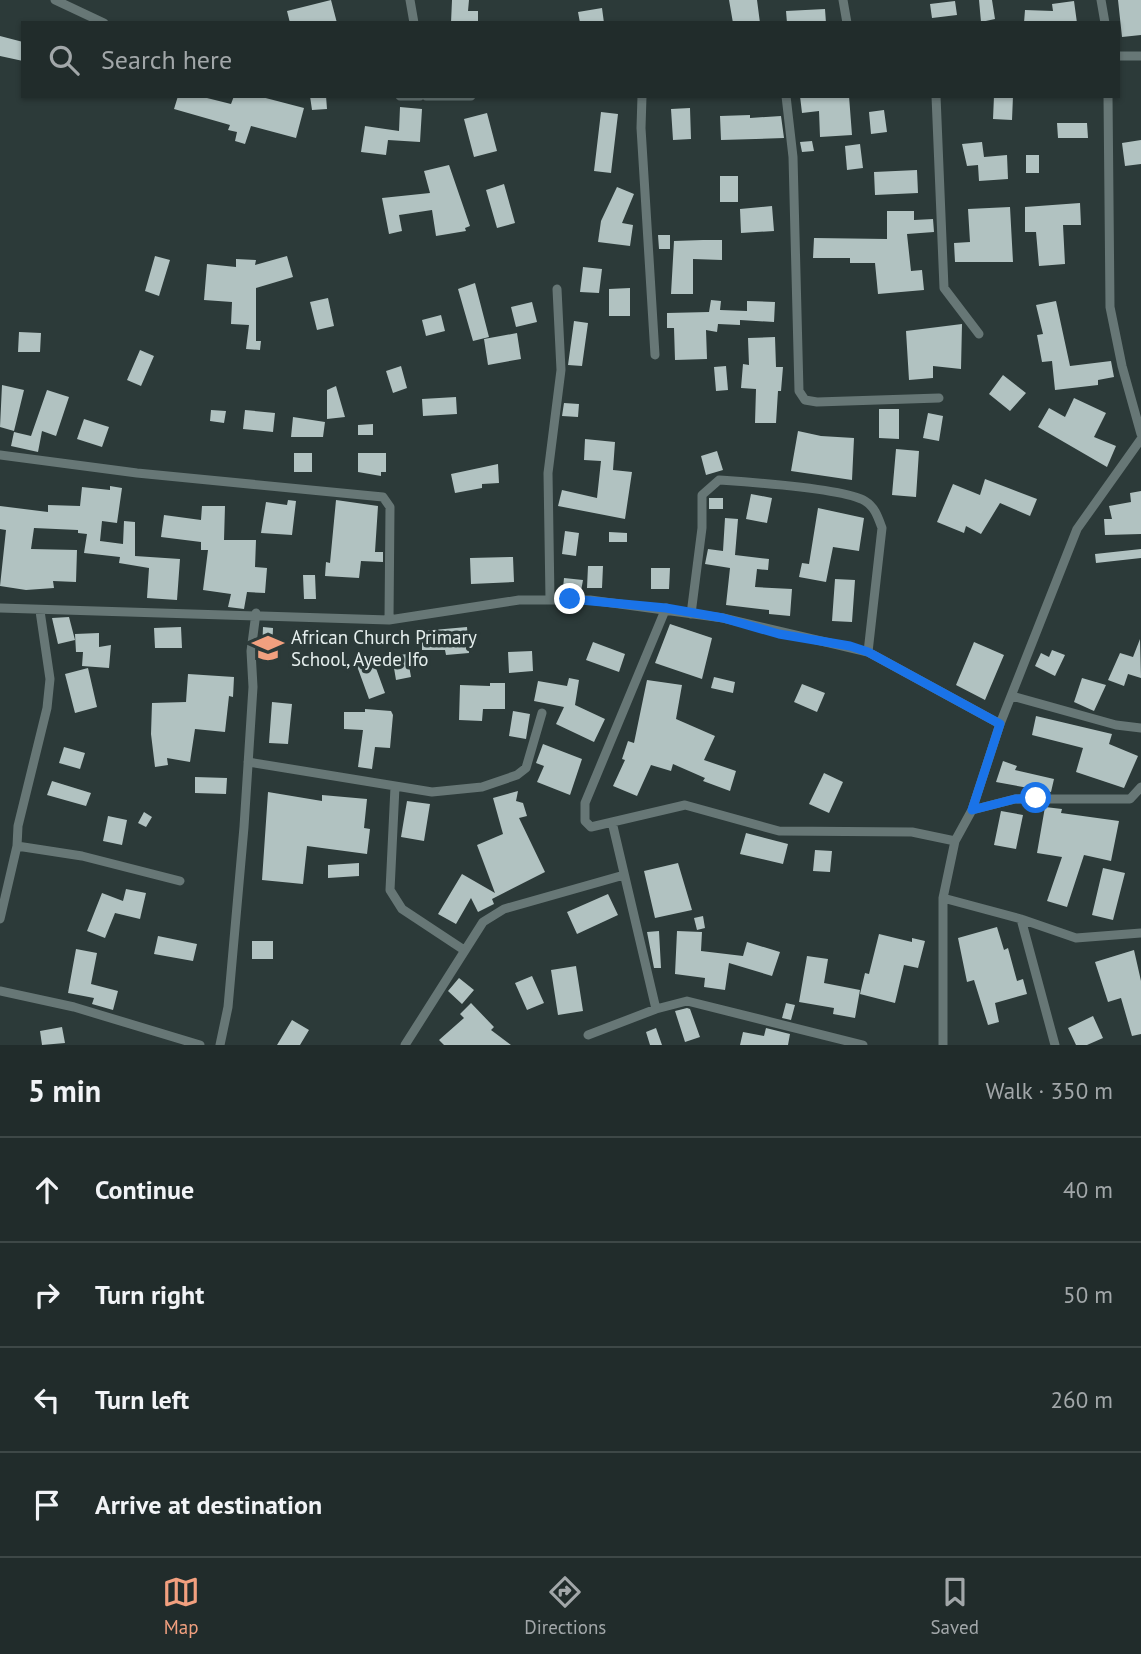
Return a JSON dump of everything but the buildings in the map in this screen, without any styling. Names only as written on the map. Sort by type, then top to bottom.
[{"type":"street","points":[[55,0],[100,21]]},
{"type":"street","points":[[410,0],[414,21]]},
{"type":"street","points":[[843,0],[847,21]]},
{"type":"street","points":[[1101,0],[1105,21]]},
{"type":"street","points":[[1120,56],[1141,57]]},
{"type":"street","points":[[642,98],[641,128],[655,355]]},
{"type":"street","points":[[786,98],[793,157],[799,391],[805,400],[817,402],[939,398]]},
{"type":"street","points":[[936,98],[944,288],[979,334]]},
{"type":"street","points":[[943,1045],[943,898],[955,841],[972,810],[1000,724],[1077,529],[1141,437],[1110,307],[1108,98]]},
{"type":"street","points":[[550,599],[548,473],[561,370],[557,289]]},
{"type":"street","points":[[0,455],[137,473],[383,497],[390,507],[389,620]]},
{"type":"street","points":[[691,614],[702,528],[702,495],[709,486],[719,480],[829,492],[864,500],[876,512],[882,528],[868,652]]},
{"type":"street","points":[[0,608],[40,611],[256,613],[389,620],[550,599],[666,608],[723,618],[779,634],[820,639],[868,652],[1000,724]]},
{"type":"street","points":[[666,608],[585,803],[585,821],[592,827],[685,805],[779,831],[912,832],[955,841]]},
{"type":"street","points":[[0,919],[17,846],[18,827],[41,741],[50,679],[40,611]]},
{"type":"street","points":[[220,1045],[233,953],[253,687],[251,651],[256,613]]},
{"type":"street","points":[[1012,696],[1116,725],[1141,728]]},
{"type":"street","points":[[248,762],[432,792],[482,787],[517,775],[526,768],[542,713]]},
{"type":"street","points":[[395,787],[390,890],[402,909],[464,950]]},
{"type":"street","points":[[972,810],[1015,799],[1130,799],[1141,787]]},
{"type":"street","points":[[612,822],[656,1009]]},
{"type":"street","points":[[17,846],[93,859],[180,881]]},
{"type":"street","points":[[405,1045],[436,1001],[483,922],[504,909],[624,875]]},
{"type":"street","points":[[943,898],[1021,919],[1076,938],[1141,933]]},
{"type":"street","points":[[1021,919],[1055,1045]]},
{"type":"street","points":[[0,991],[74,1007],[200,1045]]},
{"type":"street","points":[[588,1035],[656,1009],[699,1002],[863,1045]]},
{"type":"place","name":"African Church Primary School, Ayede Ifo","points":[[268,648]]},
{"type":"route","points":[[570,599],[666,608],[723,618],[779,634],[820,639],[868,652],[1000,724],[972,810],[1015,799],[1036,798]]}]
